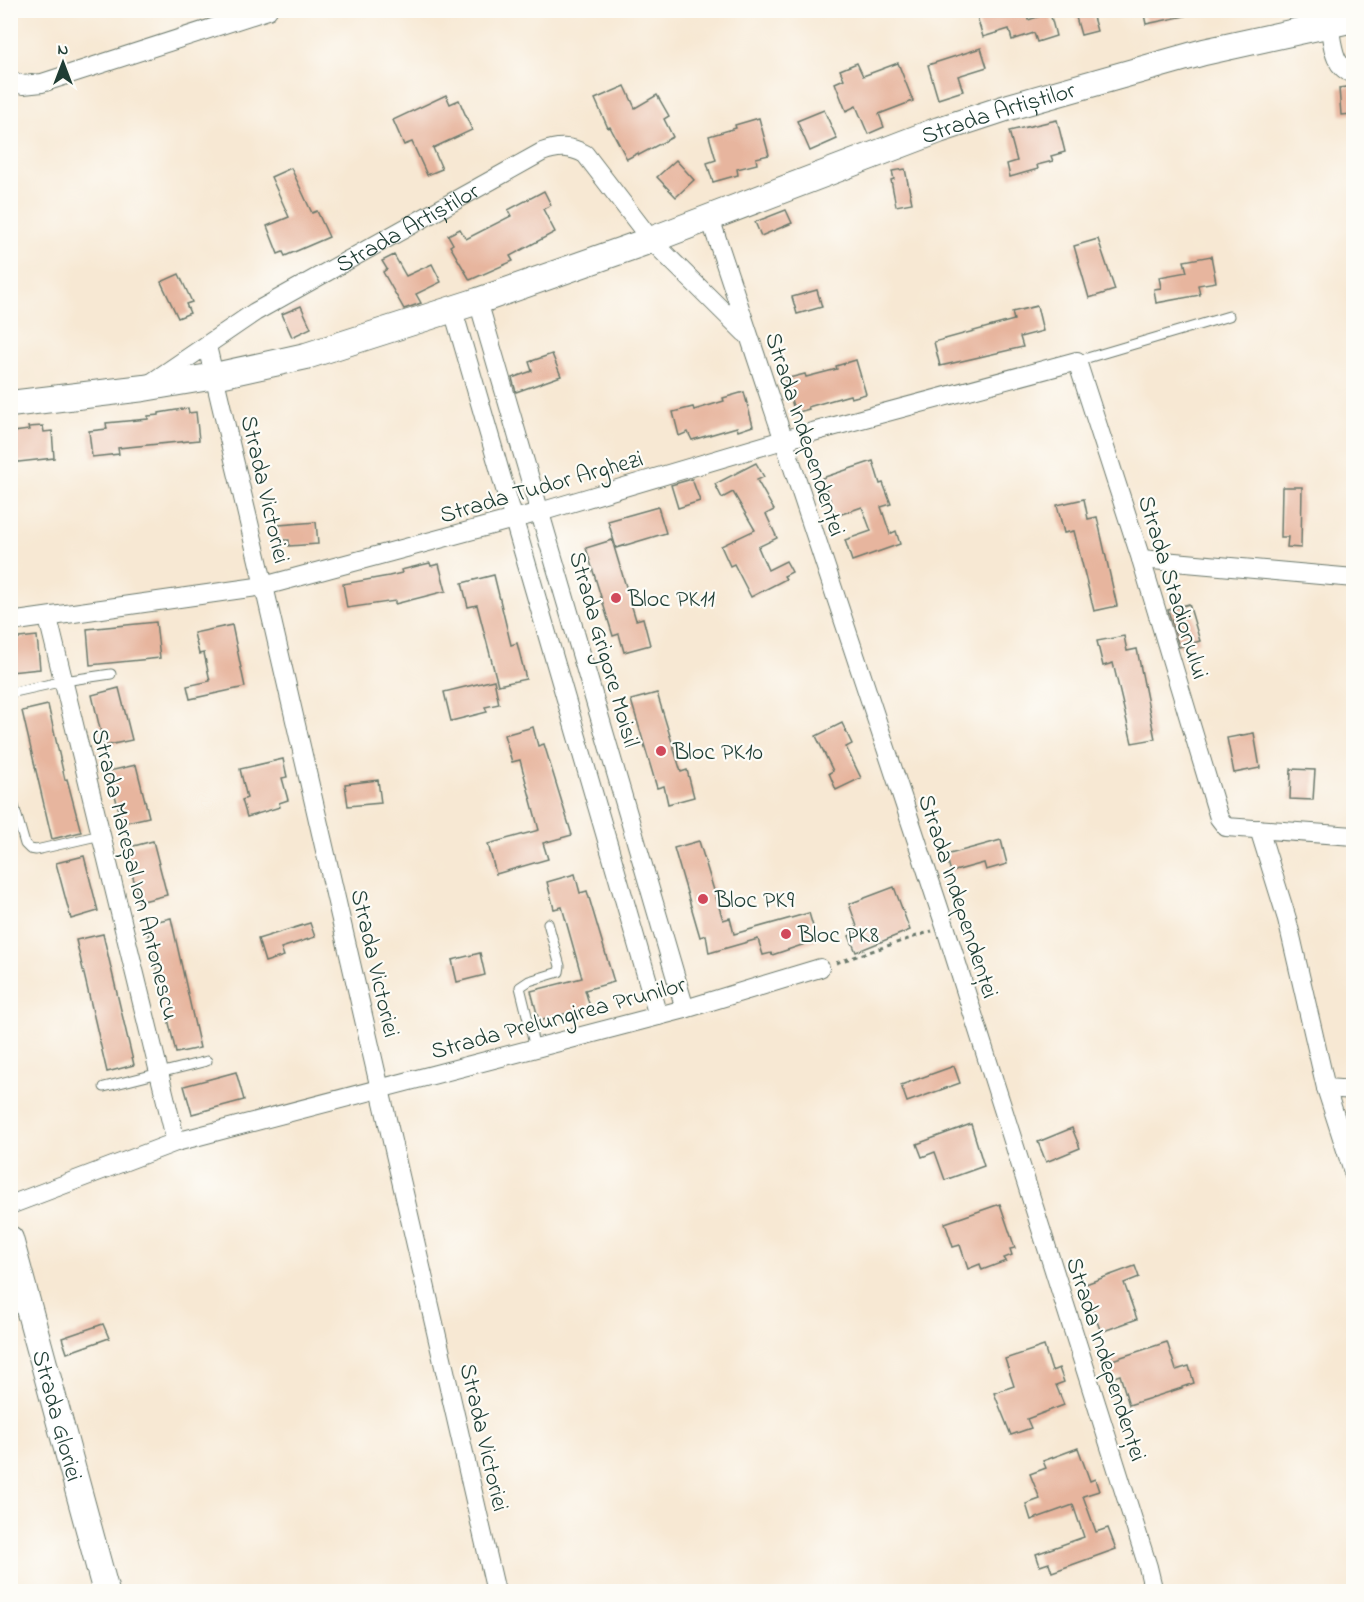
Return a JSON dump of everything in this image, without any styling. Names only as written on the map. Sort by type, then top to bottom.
[{"type":"street","points":[[10,80],[23,85],[42,83],[268,10]]},
{"type":"street","name":"Strada Artiștilor","points":[[10,404],[144,388],[215,376],[306,356],[453,310],[651,240],[939,130],[1009,107],[1204,52],[1353,19]]},
{"type":"street","points":[[1329,24],[1338,63],[1343,70],[1353,75]]},
{"type":"street","name":"Strada Artiștilor","points":[[144,388],[255,312],[321,273],[554,147],[575,149],[585,154],[651,240]]},
{"type":"street","name":"Strada Independenței","points":[[710,218],[945,926],[1154,1592]]},
{"type":"street","points":[[651,240],[749,336]]},
{"type":"street","name":"Strada Grigore Moisil","points":[[478,301],[685,1009]]},
{"type":"street","points":[[453,310],[658,1016]]},
{"type":"street","name":"Strada Victoriei","points":[[207,346],[496,1592]]},
{"type":"street","name":"Strada Tudor Arghezi","points":[[10,622],[264,586],[514,520],[783,440],[1077,361]]},
{"type":"street","name":"Strada Stadionului","points":[[1077,361],[1141,559],[1219,818],[1226,826],[1259,829]]},
{"type":"street","points":[[1141,559],[1353,578]]},
{"type":"street","name":"Strada Mareșal Ion Antonescu","points":[[48,618],[176,1142]]},
{"type":"street","points":[[1353,836],[1259,829],[1287,920],[1326,1088],[1353,1175]]},
{"type":"street","name":"Strada Prelungirea Prunilor","points":[[10,1205],[176,1142],[685,1009],[820,968]]},
{"type":"street","points":[[1326,1088],[1353,1090]]},
{"type":"street","name":"Strada Gloriei","points":[[10,1239],[106,1592]]},
{"type":"lane","points":[[1077,361],[1229,316]]},
{"type":"lane","points":[[10,693],[64,681],[111,674]]},
{"type":"lane","points":[[10,792],[25,844],[30,849],[36,850],[101,835]]},
{"type":"lane","points":[[535,1048],[520,987],[529,981],[559,972],[560,966],[548,923]]},
{"type":"lane","points":[[104,1087],[207,1061]]},
{"type":"path","points":[[820,968],[945,926]]},
{"type":"building","points":[[975,10],[1025,10],[1028,20],[1050,13],[1056,36],[1037,42],[1034,33],[1012,40],[1009,29],[983,37]]},
{"type":"building","points":[[1074,10],[1091,10],[1097,31],[1081,35]]},
{"type":"building","points":[[1143,10],[1184,10],[1185,16],[1146,24]]},
{"type":"building","points":[[981,48],[987,67],[958,76],[963,91],[938,99],[928,65]]},
{"type":"building","points":[[857,63],[863,76],[898,63],[913,101],[879,114],[884,127],[868,134],[856,106],[846,111],[835,83],[844,79],[840,70]]},
{"type":"building","points":[[625,86],[635,108],[657,95],[669,116],[664,119],[673,137],[627,159],[610,127],[608,128],[595,99]]},
{"type":"building","points":[[1353,86],[1353,114],[1341,115],[1339,88]]},
{"type":"building","points":[[446,95],[450,104],[459,100],[472,130],[433,148],[442,169],[427,175],[412,142],[404,145],[393,120]]},
{"type":"building","points":[[824,110],[837,139],[810,151],[797,121]]},
{"type":"building","points":[[759,118],[769,155],[756,158],[757,164],[737,169],[738,175],[713,182],[707,163],[716,160],[709,136]]},
{"type":"building","points":[[1057,120],[1065,152],[1051,156],[1053,161],[1037,165],[1038,169],[1010,177],[1007,164],[1017,161],[1009,131]]},
{"type":"building","points":[[676,160],[694,180],[676,197],[657,177]]},
{"type":"building","points":[[291,168],[312,213],[317,211],[329,237],[285,256],[283,252],[278,254],[267,226],[289,217],[271,177]]},
{"type":"building","points":[[905,169],[912,203],[896,206],[891,180],[894,179],[892,171]]},
{"type":"building","points":[[544,191],[551,205],[543,209],[555,232],[510,256],[513,261],[470,280],[450,246],[453,244],[448,235],[460,229],[466,239],[511,216],[508,210]]},
{"type":"building","points":[[786,210],[792,223],[761,236],[755,222]]},
{"type":"building","points":[[1098,239],[1115,290],[1089,298],[1074,246]]},
{"type":"building","points":[[394,255],[406,276],[432,264],[441,282],[416,294],[421,303],[404,309],[383,272],[387,269],[382,261]]},
{"type":"building","points":[[1211,256],[1216,282],[1198,285],[1200,295],[1156,303],[1154,289],[1161,288],[1159,277],[1187,272],[1184,261]]},
{"type":"building","points":[[179,274],[192,302],[186,304],[190,313],[178,318],[161,282]]},
{"type":"building","points":[[817,290],[822,307],[797,314],[792,297]]},
{"type":"building","points":[[301,306],[311,328],[292,337],[282,314]]},
{"type":"building","points":[[1037,306],[1043,331],[1020,337],[1023,347],[940,366],[934,342],[1014,320],[1012,312]]},
{"type":"building","points":[[552,354],[561,376],[516,392],[512,378],[532,371],[529,362]]},
{"type":"building","points":[[856,360],[866,394],[851,398],[850,395],[795,413],[785,379],[805,374],[806,377],[837,369],[836,366]]},
{"type":"building","points":[[744,392],[753,426],[738,431],[737,427],[692,440],[688,432],[679,436],[673,412],[693,407],[694,410]]},
{"type":"building","points":[[188,408],[189,413],[196,412],[199,440],[118,448],[119,454],[92,457],[89,431],[107,429],[106,423],[148,419],[148,416]]},
{"type":"building","points":[[43,426],[44,432],[52,431],[54,458],[10,463],[10,434],[29,430],[28,427]]},
{"type":"building","points":[[873,461],[880,484],[883,483],[891,504],[881,507],[890,534],[896,531],[900,544],[852,561],[845,540],[871,531],[862,507],[836,516],[822,478]]},
{"type":"building","points":[[756,463],[764,477],[757,480],[774,510],[766,514],[777,538],[758,547],[768,570],[786,561],[792,572],[784,576],[786,579],[751,597],[734,564],[730,566],[721,546],[755,530],[733,492],[722,498],[715,484]]},
{"type":"building","points":[[692,479],[700,501],[678,508],[671,485]]},
{"type":"building","points":[[1282,487],[1302,487],[1301,548],[1287,547],[1288,537],[1281,537]]},
{"type":"building","points":[[1084,499],[1088,519],[1097,517],[1117,606],[1094,611],[1074,531],[1064,533],[1057,505]]},
{"type":"building","points":[[658,507],[666,533],[616,548],[608,521]]},
{"type":"building","points":[[316,522],[318,544],[289,546],[289,540],[281,540],[279,525]]},
{"type":"building","name":"Bloc PK11","points":[[612,540],[636,620],[643,618],[650,645],[624,652],[619,634],[613,636],[586,548]]},
{"type":"building","points":[[430,563],[431,566],[439,564],[446,591],[395,604],[395,601],[347,608],[343,584],[402,573],[401,570]]},
{"type":"building","points":[[494,575],[511,645],[517,643],[526,679],[498,685],[477,605],[468,607],[462,583]]},
{"type":"building","points":[[1189,604],[1200,641],[1179,647],[1168,610]]},
{"type":"building","points":[[156,622],[160,658],[90,665],[87,629]]},
{"type":"building","points":[[232,625],[245,687],[190,699],[187,686],[210,681],[204,653],[199,654],[194,633]]},
{"type":"building","points":[[37,636],[40,669],[10,672],[10,639]]},
{"type":"building","points":[[1124,636],[1127,651],[1137,649],[1155,739],[1132,743],[1113,663],[1103,666],[1097,641]]},
{"type":"building","points":[[494,680],[499,704],[485,707],[487,712],[451,721],[444,692]]},
{"type":"building","points":[[119,688],[132,740],[104,746],[92,695]]},
{"type":"building","name":"Bloc PK10","points":[[657,693],[681,772],[687,770],[694,797],[668,804],[664,786],[657,788],[631,700]]},
{"type":"building","points":[[48,705],[65,780],[67,779],[81,832],[52,839],[22,711]]},
{"type":"building","points":[[842,723],[852,744],[846,747],[861,778],[836,790],[829,773],[833,771],[816,736]]},
{"type":"building","points":[[533,727],[538,746],[544,744],[572,835],[543,843],[548,859],[496,874],[488,844],[539,830],[520,760],[512,762],[504,735]]},
{"type":"building","points":[[1254,733],[1260,768],[1234,773],[1227,738]]},
{"type":"building","points":[[283,759],[287,777],[282,778],[288,800],[279,803],[280,807],[247,817],[242,800],[247,798],[240,769]]},
{"type":"building","points":[[136,765],[149,817],[122,823],[109,771]]},
{"type":"building","points":[[1291,769],[1315,770],[1313,800],[1290,799]]},
{"type":"building","points":[[378,780],[381,803],[348,806],[345,784]]},
{"type":"building","points":[[1001,840],[1007,864],[986,870],[984,863],[951,872],[946,855]]},
{"type":"building","points":[[153,841],[167,895],[139,902],[126,848]]},
{"type":"building","points":[[699,841],[723,920],[730,918],[734,934],[809,913],[817,940],[772,955],[771,953],[763,955],[758,939],[709,953],[706,935],[700,937],[674,848]]},
{"type":"building","points":[[84,856],[98,911],[71,919],[56,863]]},
{"type":"building","points":[[575,874],[580,893],[587,891],[614,982],[585,990],[590,1007],[539,1021],[531,991],[582,978],[562,907],[554,909],[547,882]]},
{"type":"building","points":[[894,887],[910,930],[856,952],[849,936],[859,932],[849,904]]},
{"type":"building","points":[[171,918],[200,1048],[176,1053],[146,924]]},
{"type":"building","points":[[310,923],[315,937],[281,948],[284,956],[265,962],[258,939]]},
{"type":"building","points":[[103,934],[134,1065],[107,1072],[76,940]]},
{"type":"building","points":[[480,953],[485,975],[457,982],[452,960]]},
{"type":"building","points":[[954,1066],[960,1083],[907,1102],[901,1085]]},
{"type":"building","points":[[236,1072],[244,1100],[192,1114],[184,1086]]},
{"type":"building","points":[[971,1124],[984,1166],[945,1180],[935,1152],[922,1157],[917,1144]]},
{"type":"building","points":[[1072,1128],[1080,1148],[1046,1162],[1038,1142]]},
{"type":"building","points":[[1000,1204],[1015,1248],[1010,1249],[1012,1255],[1004,1258],[1006,1261],[982,1270],[980,1264],[968,1269],[960,1245],[953,1247],[945,1223]]},
{"type":"building","points":[[1135,1266],[1139,1277],[1124,1283],[1137,1319],[1101,1332],[1083,1285]]},
{"type":"building","points":[[103,1324],[109,1338],[67,1353],[62,1338]]},
{"type":"building","points":[[1167,1342],[1176,1370],[1189,1366],[1194,1383],[1129,1405],[1120,1375],[1111,1378],[1106,1362]]},
{"type":"building","points":[[1044,1346],[1052,1371],[1059,1368],[1064,1382],[1056,1385],[1064,1405],[1027,1419],[1031,1428],[1011,1435],[994,1393],[1014,1386],[1005,1359]]},
{"type":"building","points":[[1078,1448],[1090,1481],[1095,1479],[1099,1491],[1083,1496],[1096,1532],[1108,1528],[1116,1549],[1052,1572],[1049,1563],[1040,1566],[1036,1554],[1084,1537],[1073,1505],[1031,1520],[1026,1504],[1040,1499],[1030,1474],[1046,1468],[1043,1461]]},
{"type":"place","name":"Bloc PK11","points":[[616,598]]},
{"type":"place","name":"Bloc PK10","points":[[661,751]]},
{"type":"place","name":"Bloc PK9","points":[[703,899]]},
{"type":"place","name":"Bloc PK8","points":[[786,934]]}]
